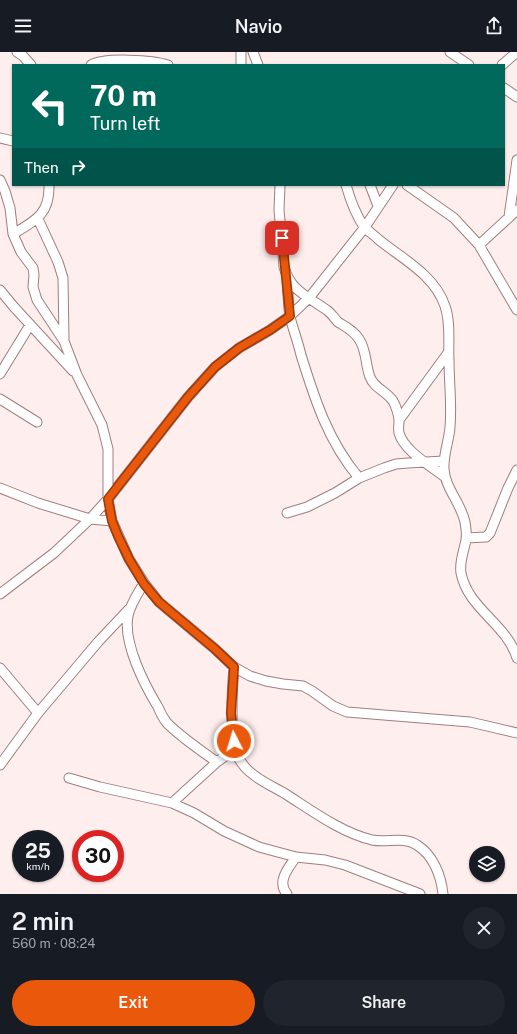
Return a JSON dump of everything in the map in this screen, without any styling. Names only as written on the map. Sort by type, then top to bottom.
[{"type":"street","points":[[17,52],[30,64]]},
{"type":"street","points":[[241,52],[241,64]]},
{"type":"street","points":[[254,52],[258,64]]},
{"type":"street","points":[[450,52],[468,64]]},
{"type":"street","points":[[503,64],[517,52]]},
{"type":"street","points":[[93,64],[102,61],[158,62],[165,64]]},
{"type":"street","points":[[505,89],[517,97]]},
{"type":"street","points":[[0,138],[12,141]]},
{"type":"street","points":[[509,217],[517,160]]},
{"type":"street","points":[[0,180],[3,193],[10,208],[13,234],[21,252],[33,268],[33,287],[37,300],[64,341],[77,375],[102,425],[108,449],[108,499],[112,521],[129,559],[144,584],[159,602],[234,667],[250,676],[266,681],[304,686],[333,706],[347,712],[470,722],[517,733]]},
{"type":"street","points":[[13,234],[38,219],[42,214],[47,201],[49,186]]},
{"type":"street","points":[[280,186],[279,210],[290,316],[308,376],[331,438],[359,478]]},
{"type":"street","points":[[346,186],[354,208],[365,227],[423,272],[436,288],[445,306],[448,322],[451,402],[450,428],[444,461],[445,477],[464,521],[466,538],[461,571],[463,581],[468,593],[504,634],[515,651],[517,658]]},
{"type":"street","points":[[370,186],[378,206]]},
{"type":"street","points":[[0,594],[54,553],[90,519],[108,499],[188,397],[215,367],[239,348],[270,330],[290,316],[309,298],[365,227],[392,186]]},
{"type":"street","points":[[408,186],[454,218],[479,245],[517,310]]},
{"type":"street","points":[[479,245],[517,210]]},
{"type":"street","points":[[38,219],[58,262],[63,278],[64,341]]},
{"type":"street","points":[[286,276],[299,292],[329,312],[359,338],[365,350],[369,376],[373,383],[393,402],[399,420],[398,431],[400,437],[408,448],[445,477]]},
{"type":"street","points":[[0,290],[30,325],[77,375]]},
{"type":"street","points":[[0,374],[30,325]]},
{"type":"street","points":[[399,420],[448,353]]},
{"type":"street","points":[[0,399],[37,422]]},
{"type":"street","points":[[287,513],[306,507],[335,493],[359,478],[396,464],[444,461]]},
{"type":"street","points":[[466,538],[486,537],[490,533],[517,470]]},
{"type":"street","points":[[0,488],[38,503],[90,519],[112,521]]},
{"type":"street","points":[[0,765],[38,713],[98,642],[130,608],[144,584]]},
{"type":"street","points":[[130,608],[127,630],[131,647],[139,669],[156,704],[166,721],[197,748],[217,762]]},
{"type":"street","points":[[234,667],[231,713],[235,749],[237,755],[249,771],[264,782],[335,824],[359,835],[372,840],[385,842],[407,840],[415,844],[430,857],[441,882],[443,894]]},
{"type":"street","points":[[0,668],[38,713]]},
{"type":"street","points":[[172,803],[217,762],[235,749]]},
{"type":"street","points":[[69,778],[100,787],[172,803],[245,842],[296,856],[325,860],[345,865],[420,894]]},
{"type":"street","points":[[287,894],[283,887],[282,881],[296,856]]},
{"type":"route","points":[[234,741],[231,713],[234,667],[159,602],[144,584],[129,559],[118,536],[112,521],[108,499],[188,397],[215,367],[239,348],[270,330],[290,316],[282,238]]}]
